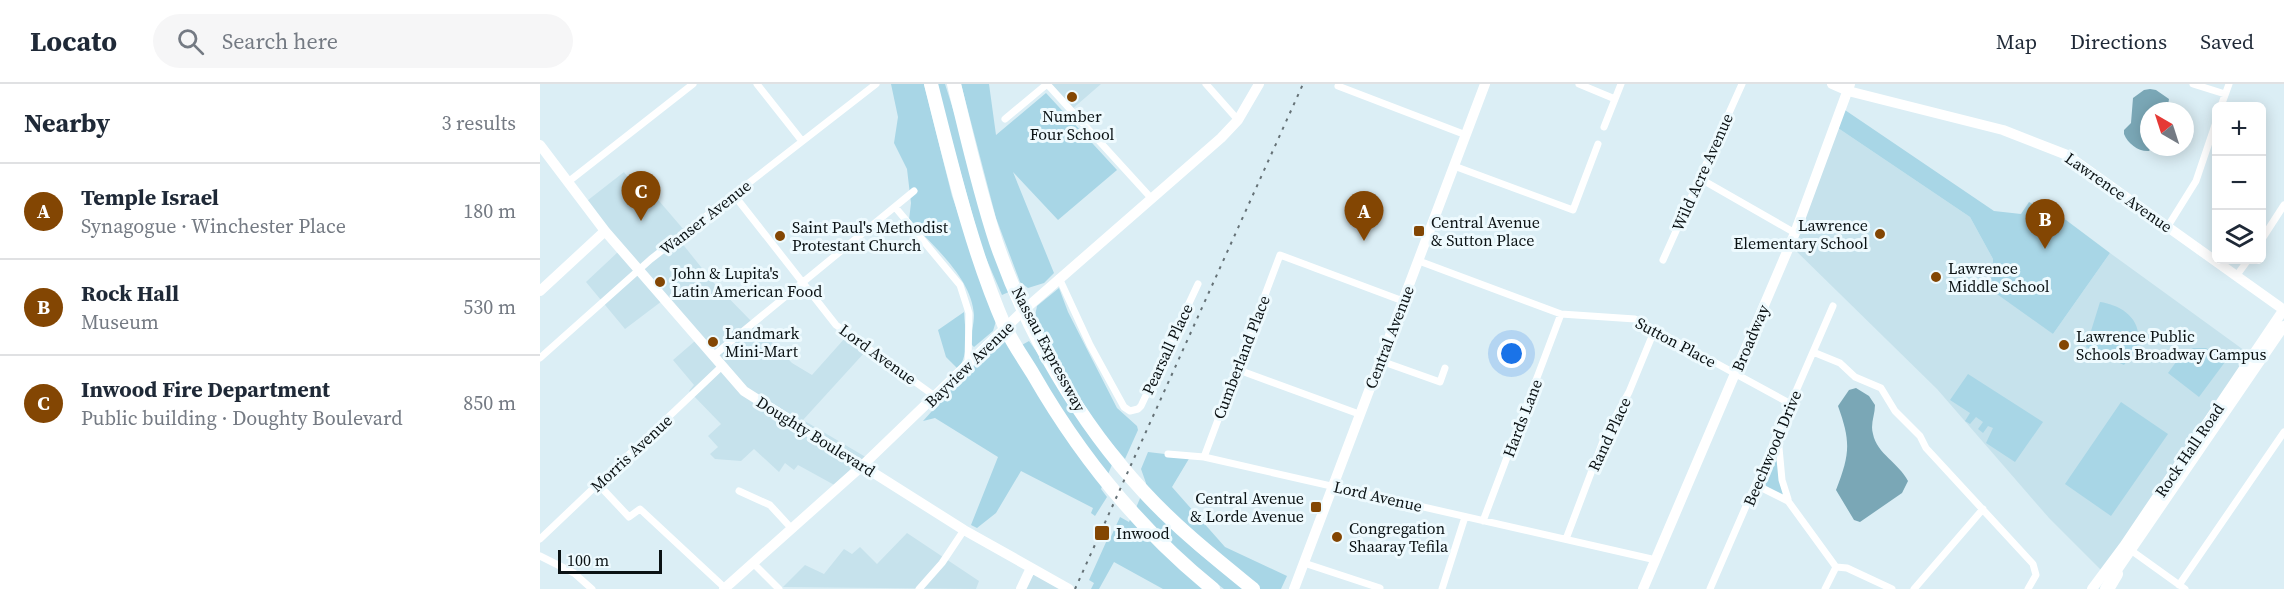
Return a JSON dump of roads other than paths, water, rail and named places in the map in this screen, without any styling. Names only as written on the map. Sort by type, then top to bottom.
[{"type":"highway","name":"Nassau Expressway","points":[[931,84],[969,230],[1006,328],[1056,415],[1104,479],[1133,515],[1179,561],[1213,589]]},
{"type":"highway","name":"Nassau Expressway","points":[[954,84],[988,217],[1024,310],[1074,401],[1143,492],[1178,528],[1253,589]]},
{"type":"highway","points":[[2105,589],[2115,574]]},
{"type":"street","points":[[568,182],[693,84]]},
{"type":"street","points":[[757,84],[802,141]]},
{"type":"street","name":"Wanser Avenue","points":[[540,358],[638,270],[876,84]]},
{"type":"street","points":[[1005,119],[1047,84],[1152,199]]},
{"type":"street","points":[[1206,84],[1238,120]]},
{"type":"street","name":"Bayview Avenue","points":[[725,589],[863,465],[1059,278],[1221,138],[1238,120],[1259,84]]},
{"type":"street","name":"Central Avenue","points":[[1294,589],[1485,84]]},
{"type":"street","points":[[1579,84],[1615,99]]},
{"type":"street","points":[[1604,127],[1621,84]]},
{"type":"street","name":"Wild Acre Avenue","points":[[1663,260],[1742,84]]},
{"type":"street","name":"Lawrence Avenue","points":[[1832,84],[2003,130],[2042,143],[2090,169],[2284,309]]},
{"type":"street","points":[[2193,84],[2225,94]]},
{"type":"street","points":[[2222,102],[2229,84]]},
{"type":"street","points":[[1338,86],[1466,135]]},
{"type":"street","name":"Broadway","points":[[1643,589],[1795,233],[1849,88]]},
{"type":"street","points":[[2168,226],[2196,181],[2212,136]]},
{"type":"street","points":[[1454,166],[1573,210],[1598,144]]},
{"type":"street","name":"Doughty Boulevard","points":[[540,145],[605,231],[721,368],[760,404],[863,465],[964,530],[1070,589]]},
{"type":"street","points":[[1700,178],[1795,233]]},
{"type":"street","points":[[713,356],[914,192]]},
{"type":"street","name":"Lord Avenue","points":[[734,195],[836,325],[936,397]]},
{"type":"street","points":[[2266,233],[2284,205]]},
{"type":"street","points":[[895,207],[960,285],[969,313],[968,364]]},
{"type":"street","points":[[540,291],[605,231]]},
{"type":"street","name":"Cumberland Place","points":[[1204,457],[1280,255],[1403,301]]},
{"type":"street","name":"Sutton Place","points":[[1419,261],[1561,314],[1627,317],[1655,329],[1791,404]]},
{"type":"street","points":[[2237,275],[2245,264]]},
{"type":"street","name":"Pearsall Place","points":[[1059,278],[1088,341],[1124,407],[1134,411],[1141,405],[1198,284]]},
{"type":"street","name":"Beechwood Drive","points":[[1710,589],[1833,306]]},
{"type":"street","name":"Rock Hall Road","points":[[2115,574],[2132,551],[2284,309]]},
{"type":"street","name":"Hards Lane","points":[[1484,521],[1561,314]]},
{"type":"street","name":"Rock Hall Road","points":[[2092,589],[2284,326]]},
{"type":"street","name":"Rand Place","points":[[1566,540],[1605,436],[1629,392],[1655,329]]},
{"type":"street","points":[[1813,352],[1840,363],[1855,377],[1881,388],[1895,411],[1920,436],[1926,448],[2033,564],[2036,575],[2028,589]]},
{"type":"street","points":[[1381,361],[1440,382],[1445,368]]},
{"type":"street","name":"Morris Avenue","points":[[540,539],[721,368]]},
{"type":"street","points":[[1236,369],[1359,414]]},
{"type":"street","points":[[2132,551],[2182,587],[2284,432]]},
{"type":"street","points":[[1778,434],[1782,480],[1788,501],[1836,567],[1847,568],[1892,589]]},
{"type":"street","name":"Lord Avenue","points":[[1168,453],[1204,457],[1332,485],[1656,560]]},
{"type":"street","points":[[598,484],[629,517],[640,509],[725,589]]},
{"type":"street","points":[[1756,485],[1788,501]]},
{"type":"street","points":[[739,491],[770,505],[792,529]]},
{"type":"street","points":[[1914,589],[1983,509]]},
{"type":"street","points":[[1442,589],[1465,517]]},
{"type":"street","points":[[919,589],[942,563],[964,530]]},
{"type":"street","points":[[540,556],[574,573],[592,589]]},
{"type":"street","points":[[1304,563],[1380,588]]},
{"type":"street","points":[[754,564],[779,589]]},
{"type":"street","points":[[1825,589],[1836,567]]},
{"type":"street","points":[[1021,589],[1031,568]]},
{"type":"railway","points":[[1075,589],[1303,84]]},
{"type":"place","name":"Number Four School","points":[[1072,97]]},
{"type":"place","name":"Inwood Fire Department","points":[[641,221]]},
{"type":"place","name":"Central Avenue & Sutton Place","points":[[1419,231]]},
{"type":"place","name":"Lawrence Elementary School","points":[[1880,234]]},
{"type":"place","name":"Saint Paul's Methodist Protestant Church","points":[[780,236]]},
{"type":"place","name":"Temple Israel","points":[[1364,241]]},
{"type":"place","name":"Rock Hall","points":[[2045,249]]},
{"type":"place","name":"Lawrence Middle School","points":[[1936,277]]},
{"type":"place","name":"John & Lupita's Latin American Food","points":[[660,282]]},
{"type":"place","name":"Landmark Mini-Mart","points":[[713,342]]},
{"type":"place","name":"Lawrence Public Schools Broadway Campus","points":[[2064,345]]},
{"type":"place","name":"Central Avenue & Lorde Avenue","points":[[1316,507]]},
{"type":"place","name":"Inwood","points":[[1102,533]]},
{"type":"place","name":"Congregation Shaaray Tefila","points":[[1337,537]]}]
